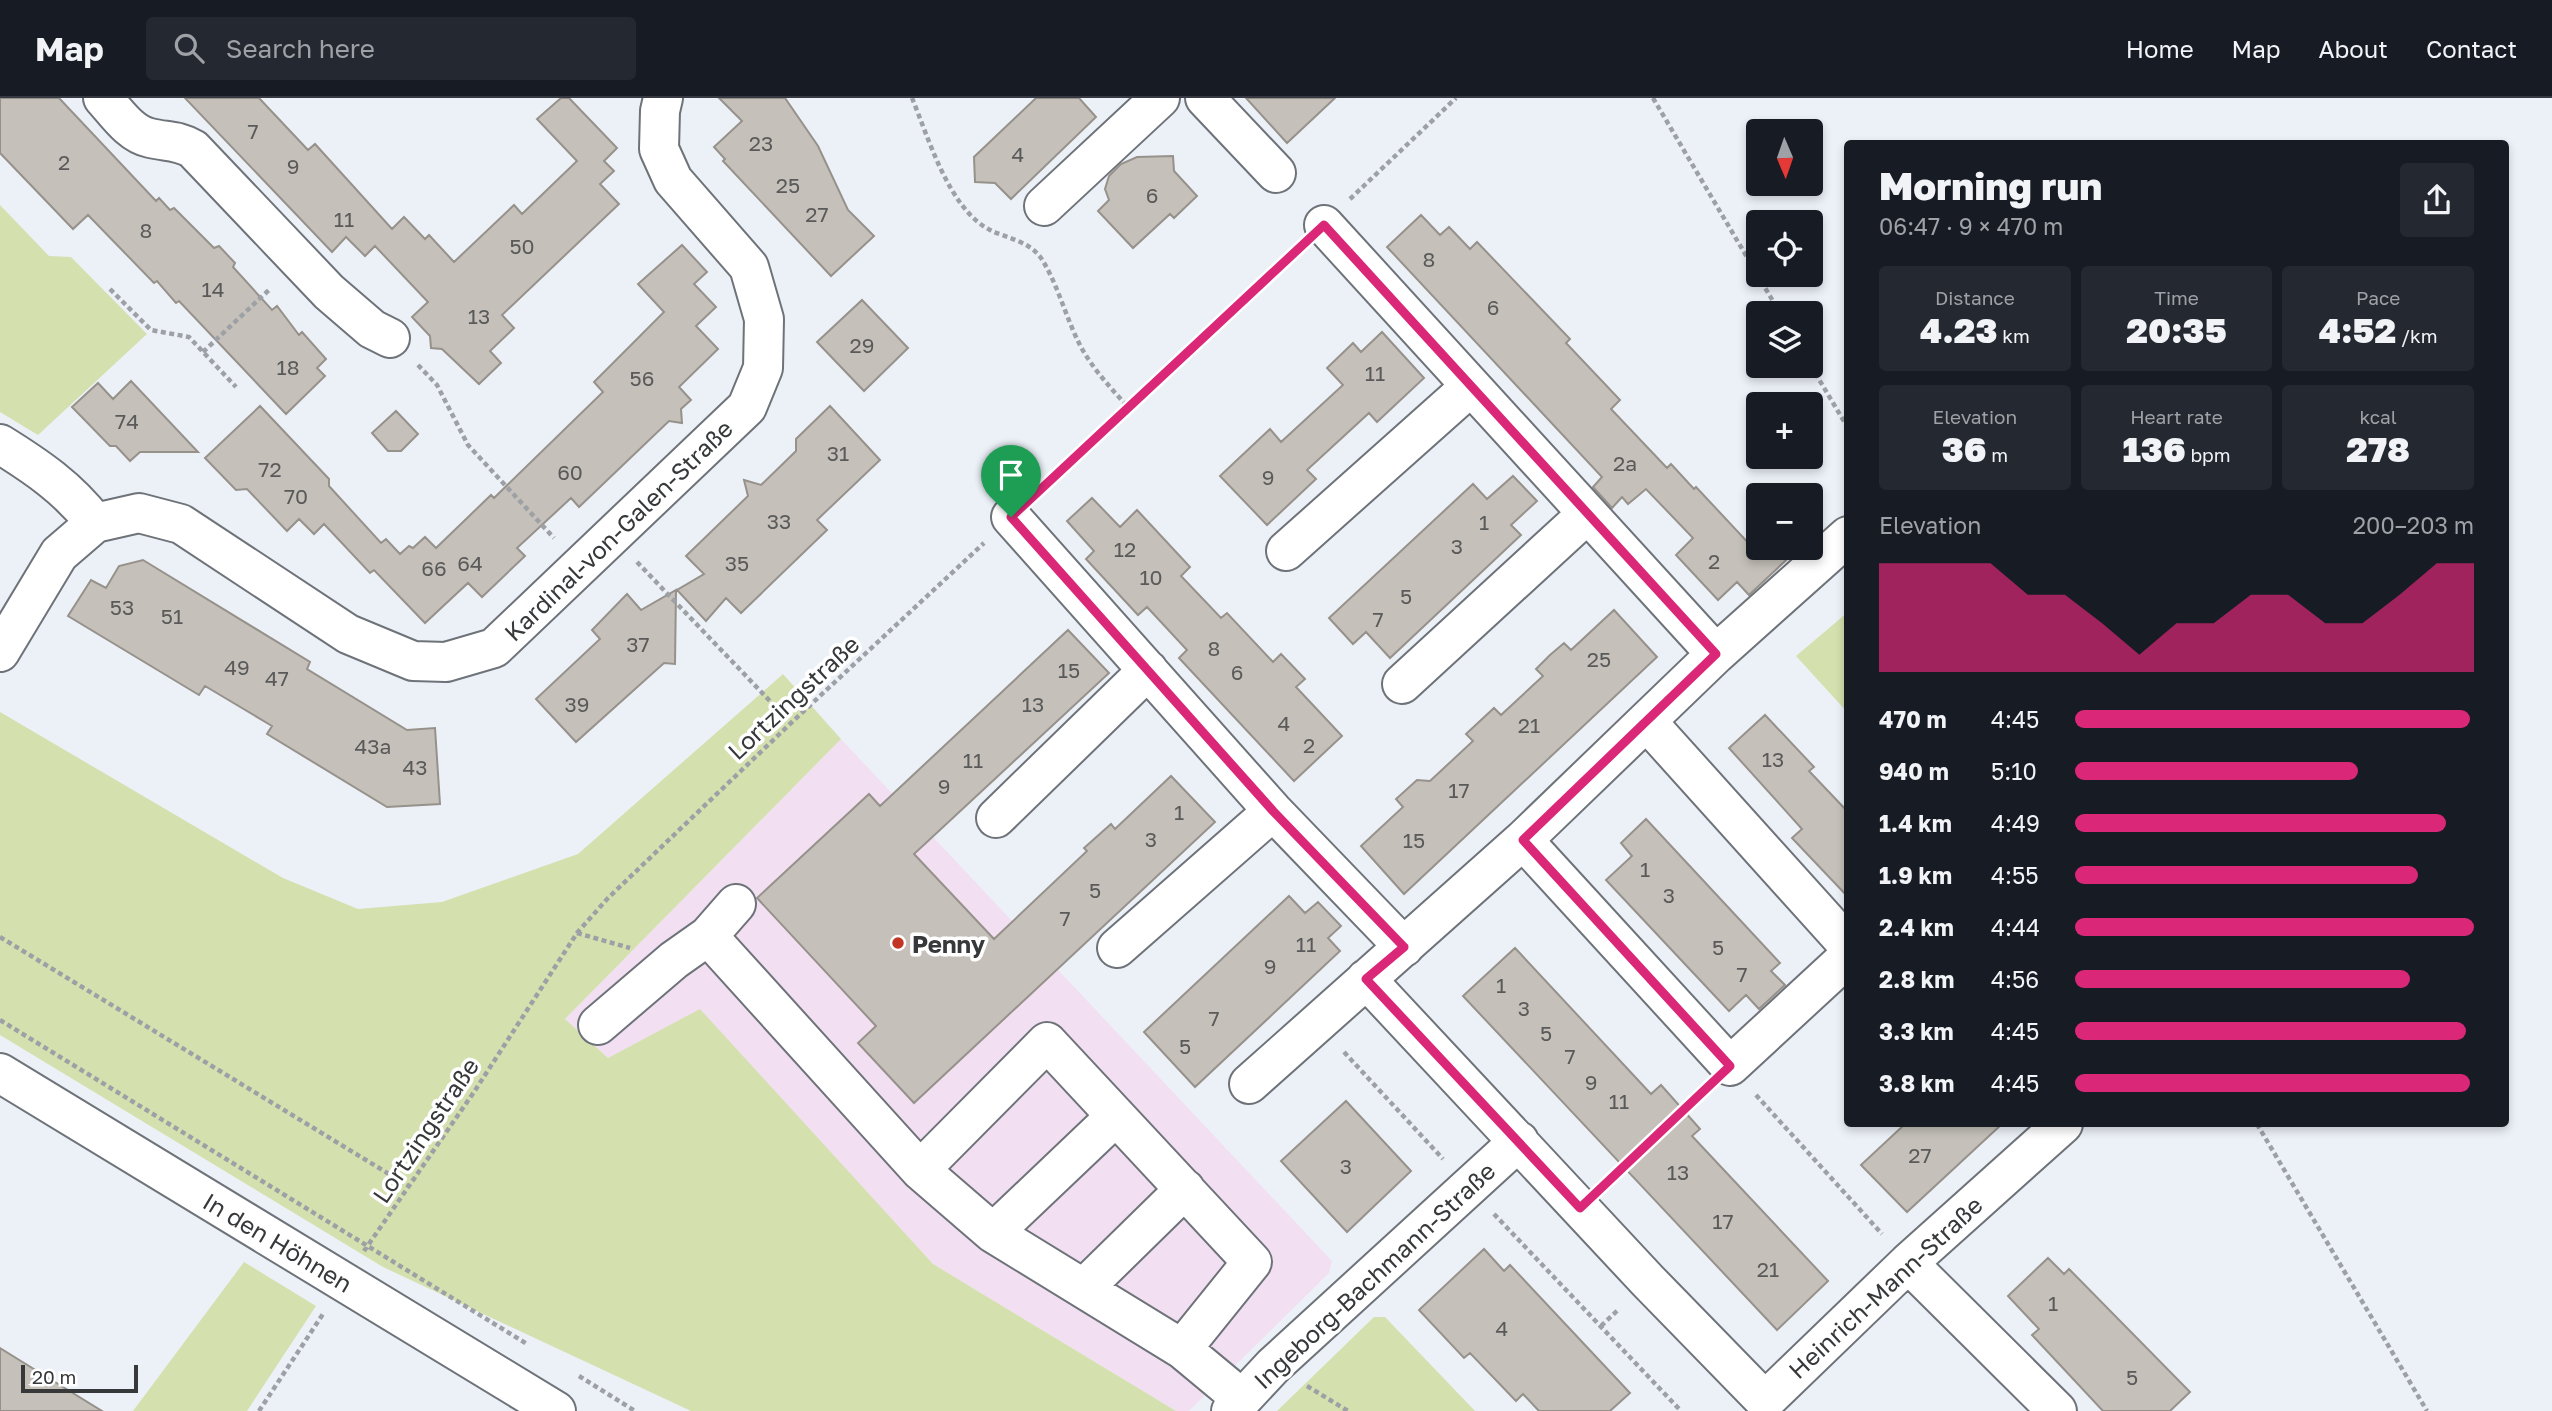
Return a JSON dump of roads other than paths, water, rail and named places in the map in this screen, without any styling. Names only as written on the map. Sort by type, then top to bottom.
[{"type":"street","points":[[103,98],[133,130],[148,138],[180,141],[193,149],[329,292],[363,321],[390,338]]},
{"type":"street","points":[[1044,206],[1160,98]]},
{"type":"street","points":[[1205,98],[1276,173]]},
{"type":"street","name":"Kardinal-von-Galen-Straße","points":[[0,652],[60,554],[95,523],[139,513],[181,524],[348,634],[413,661],[446,662],[494,648],[747,407],[763,368],[764,319],[749,267],[673,180],[659,149],[653,102]]},
{"type":"street","points":[[1324,225],[1716,654]]},
{"type":"street","points":[[1286,551],[1471,387]]},
{"type":"street","points":[[0,444],[46,472],[73,495],[95,523]]},
{"type":"street","points":[[1402,684],[1587,514]]},
{"type":"street","points":[[1011,517],[1273,811],[1404,947]]},
{"type":"street","points":[[1249,1083],[1523,840],[1648,723],[1716,654],[1844,540]]},
{"type":"street","points":[[996,818],[1148,670]]},
{"type":"street","points":[[1648,723],[1844,940]]},
{"type":"street","points":[[1117,948],[1273,811]]},
{"type":"street","points":[[1523,840],[1730,1066],[1844,961]]},
{"type":"street","points":[[598,1025],[674,960],[708,936],[736,904]]},
{"type":"street","points":[[708,936],[920,1170],[993,1233],[1085,1287],[1182,1349],[1236,1405]]},
{"type":"street","name":"Heinrich-Mann-Straße","points":[[1366,979],[1765,1401],[1908,1263],[2060,1127]]},
{"type":"street","points":[[920,1170],[1047,1042],[1252,1262],[1182,1349]]},
{"type":"street","name":"In den Höhnen","points":[[0,1073],[556,1411]]},
{"type":"street","points":[[993,1233],[1116,1116]]},
{"type":"street","name":"Ingeborg-Bachmann-Straße","points":[[1236,1405],[1519,1141]]},
{"type":"street","points":[[1085,1287],[1185,1189]]},
{"type":"street","points":[[1908,1263],[2057,1411]]},
{"type":"place","name":"Penny","points":[[898,943]]}]
